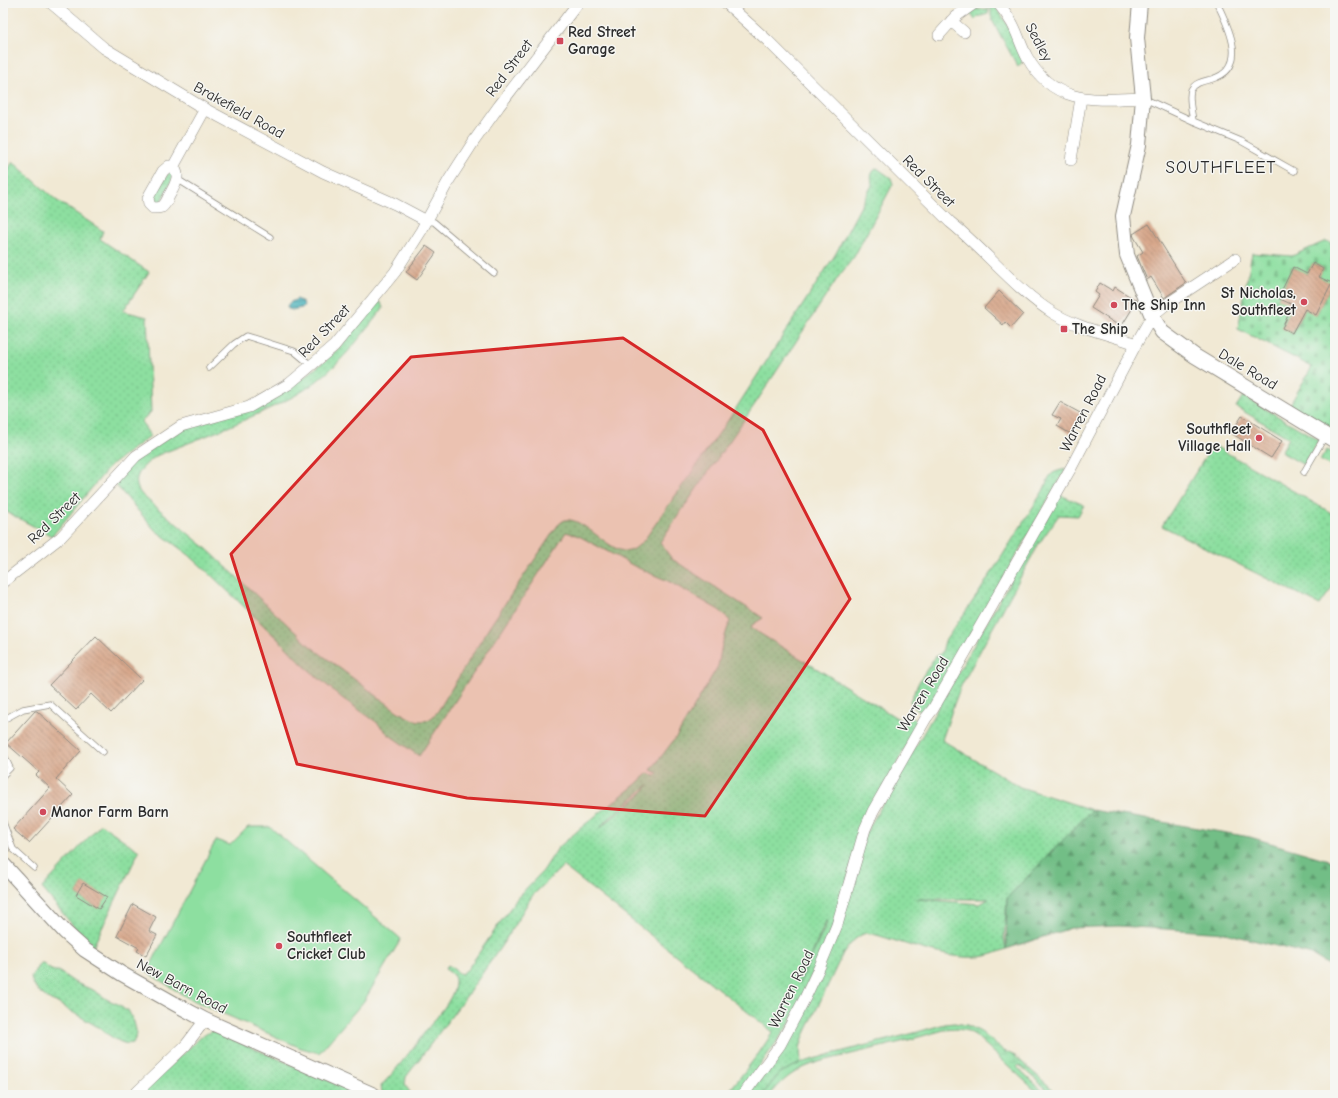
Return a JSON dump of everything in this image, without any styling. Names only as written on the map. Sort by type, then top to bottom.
[{"type":"street","name":"Brakefield Road","points":[[51,3],[104,48],[205,109],[317,168],[395,204],[427,221]]},
{"type":"street","name":"Red Street","points":[[3,582],[61,537],[136,456],[181,426],[249,407],[289,384],[312,366],[338,341],[386,283],[407,254],[449,180],[474,141],[508,93],[578,3]]},
{"type":"street","name":"Red Street","points":[[726,3],[764,37],[950,222],[1034,299],[1053,313],[1068,321],[1136,344]]},
{"type":"street","points":[[939,35],[951,21],[975,3]]},
{"type":"street","name":"Sedley","points":[[998,3],[1010,20],[1024,52],[1037,72],[1056,89],[1081,98],[1098,100],[1143,98]]},
{"type":"street","name":"Dale Road","points":[[1140,3],[1137,38],[1143,98],[1140,145],[1123,216],[1127,255],[1152,316],[1164,334],[1195,356],[1330,438]]},
{"type":"street","points":[[951,21],[964,32]]},
{"type":"street","points":[[1071,160],[1081,98]]},
{"type":"street","points":[[173,167],[205,109]]},
{"type":"street","points":[[167,167],[173,167],[176,172],[177,179],[174,186],[164,206],[154,208],[150,205],[148,198],[160,174],[167,167]]},
{"type":"street","points":[[1152,316],[1164,306],[1235,259]]},
{"type":"street","name":"Warren Road","points":[[743,1095],[780,1045],[792,1024],[820,966],[837,925],[861,838],[873,811],[1072,466],[1152,316]]},
{"type":"street","name":"New Barn Road","points":[[3,864],[54,922],[85,950],[128,978],[205,1020],[374,1095]]},
{"type":"street","points":[[134,1095],[181,1050],[205,1020]]},
{"type":"lane","points":[[1193,121],[1191,91],[1195,85],[1200,82],[1224,74],[1232,64],[1234,55],[1233,43],[1226,22],[1217,3]]},
{"type":"lane","points":[[1143,98],[1241,141],[1294,171]]},
{"type":"lane","points":[[177,179],[270,237]]},
{"type":"lane","points":[[427,221],[434,222],[494,273]]},
{"type":"lane","points":[[209,368],[234,344],[246,336],[294,350],[312,366]]},
{"type":"lane","points":[[1304,472],[1330,438]]},
{"type":"lane","points":[[3,720],[23,709],[50,704],[103,752]]},
{"type":"lane","points":[[3,753],[10,768],[3,775]]},
{"type":"lane","points":[[3,822],[13,849],[34,868]]},
{"type":"highlighted area","points":[[623,338],[763,430],[850,599],[705,816],[467,798],[297,764],[231,554],[411,357]]},
{"type":"green space","points":[[991,5],[1000,13],[1014,39],[1023,61],[1018,67],[992,20]]},
{"type":"green space","points":[[977,8],[979,10],[989,9],[988,14],[978,17],[975,20],[971,14],[967,13]]},
{"type":"green space","points":[[13,162],[56,200],[103,231],[100,239],[149,272],[123,311],[147,317],[151,412],[141,421],[150,436],[110,466],[52,536],[3,510],[3,176]]},
{"type":"green space","points":[[877,168],[891,178],[893,184],[854,257],[839,276],[755,404],[660,542],[672,559],[763,618],[752,625],[751,628],[905,723],[912,718],[920,721],[864,823],[834,925],[790,1023],[739,1095],[726,1095],[759,1053],[773,1032],[563,866],[532,896],[504,942],[468,994],[406,1077],[405,1085],[412,1095],[386,1095],[382,1092],[381,1086],[450,999],[455,986],[455,978],[445,969],[448,965],[461,974],[467,970],[518,897],[543,871],[558,848],[648,773],[654,777],[658,773],[651,770],[677,736],[718,666],[722,645],[730,621],[719,610],[668,581],[636,567],[579,536],[566,532],[419,756],[388,734],[375,721],[342,698],[302,664],[211,575],[189,555],[155,530],[115,484],[131,462],[178,431],[268,399],[303,378],[324,362],[342,345],[377,301],[381,303],[383,308],[352,347],[327,373],[305,390],[249,418],[158,455],[139,472],[137,484],[138,490],[143,496],[207,549],[310,646],[397,711],[419,721],[429,719],[438,711],[490,626],[558,525],[565,520],[581,524],[607,543],[623,551],[632,550],[645,539],[731,416],[835,255],[872,185],[872,175]],"holes":[[[649,784],[643,792],[600,828],[604,823]],[[827,919],[826,925],[799,984]]]},
{"type":"green space","points":[[170,171],[173,178],[161,201],[158,203],[153,202],[152,197]]},
{"type":"green space","points":[[1326,241],[1335,244],[1335,429],[1288,408],[1312,367],[1238,329],[1252,253],[1292,256]],"holes":[[[1313,263],[1323,268],[1319,277],[1332,284],[1316,315],[1305,309],[1293,333],[1282,328],[1293,305],[1278,298],[1293,267],[1307,274]]]},
{"type":"green space","points":[[1243,396],[1319,440],[1304,465],[1281,452],[1289,438],[1236,407]]},
{"type":"green space","points":[[1213,445],[1335,515],[1335,583],[1320,605],[1162,526]]},
{"type":"green space","points":[[1327,450],[1335,454],[1335,468],[1320,460]]},
{"type":"green space","points":[[1066,469],[928,708],[924,712],[917,710],[910,701],[919,682],[935,657],[942,652],[945,641],[980,591],[1043,491],[1051,475]]},
{"type":"green space","points":[[1060,495],[1084,505],[1078,516],[1059,515],[1038,545],[961,686],[942,740],[1020,787],[1092,810],[1007,898],[1004,938],[1006,949],[984,956],[951,956],[924,950],[873,934],[866,933],[861,935],[854,940],[843,953],[803,1038],[800,1048],[801,1063],[780,1073],[762,1095],[747,1095],[810,996],[866,833]],"holes":[[[917,899],[989,899],[980,904]]]},
{"type":"green space","points":[[1092,810],[1250,837],[1335,862],[1335,969],[1312,955],[1225,933],[1119,926],[1071,928],[1006,949],[1007,898]]},
{"type":"green space","points":[[101,824],[139,851],[92,949],[42,888]],"holes":[[[83,883],[106,897],[99,909],[76,895]]]},
{"type":"green space","name":"Southfleet Cricket Club","points":[[248,827],[270,827],[401,939],[364,1001],[319,1053],[301,1048],[188,998],[147,972],[216,840],[230,845]]},
{"type":"green space","points":[[40,963],[43,963],[51,970],[58,971],[74,982],[95,991],[108,1000],[118,1004],[125,1010],[128,1010],[134,1022],[137,1034],[133,1043],[123,1043],[117,1040],[40,992],[34,985],[31,977]]},
{"type":"green space","points":[[954,1023],[967,1025],[981,1032],[1004,1051],[1015,1056],[1059,1095],[1054,1095],[1051,1093],[1019,1065],[1017,1067],[1047,1095],[1040,1095],[975,1035],[968,1031],[957,1029],[944,1030],[813,1064],[799,1070],[787,1078],[770,1095],[762,1095],[780,1073],[801,1063],[945,1024]]},
{"type":"green space","points":[[211,1031],[363,1095],[138,1095],[200,1038]]},
{"type":"water","points":[[297,299],[303,302],[304,305],[302,308],[292,310],[288,309],[287,306],[289,303]]},
{"type":"building","points":[[1149,224],[1186,283],[1164,298],[1151,277],[1147,280],[1137,256],[1143,252],[1133,234]]},
{"type":"building","points":[[426,246],[436,253],[417,280],[406,272]]},
{"type":"building","name":"St Nicholas, Southfleet","points":[[1313,263],[1323,269],[1319,277],[1332,283],[1316,315],[1305,309],[1292,333],[1282,328],[1293,305],[1278,298],[1293,267],[1307,274]]},
{"type":"building","name":"The Ship Inn","points":[[1100,283],[1113,291],[1115,287],[1137,301],[1121,327],[1091,308],[1099,295],[1095,292]]},
{"type":"building","points":[[999,291],[1023,314],[1011,328],[1005,322],[1003,325],[984,308]]},
{"type":"building","points":[[1060,402],[1082,414],[1071,434],[1057,426],[1061,419],[1052,415]]},
{"type":"building","name":"Southfleet Village Hall","points":[[1242,416],[1282,441],[1271,458],[1231,433]]},
{"type":"building","points":[[96,636],[142,680],[111,713],[91,694],[76,710],[49,685]]},
{"type":"building","points":[[35,711],[37,711],[81,751],[56,779],[73,795],[29,843],[13,829],[50,788],[36,775],[39,772],[6,743]]},
{"type":"building","points":[[83,883],[107,897],[99,909],[76,895]]},
{"type":"building","points":[[133,904],[156,917],[149,931],[157,935],[146,956],[137,951],[139,948],[117,936]]},
{"type":"place","name":"Red Street Garage","points":[[560,41]]},
{"type":"place","name":"St Nicholas, Southfleet","points":[[1304,302]]},
{"type":"place","name":"The Ship Inn","points":[[1114,305]]},
{"type":"place","name":"The Ship","points":[[1064,329]]},
{"type":"place","name":"Southfleet Village Hall","points":[[1259,438]]},
{"type":"place","name":"Manor Farm Barn","points":[[43,812]]},
{"type":"place","name":"Southfleet Cricket Club","points":[[279,946]]},
{"type":"district","name":"SOUTHFLEET","points":[[1221,167]]}]
